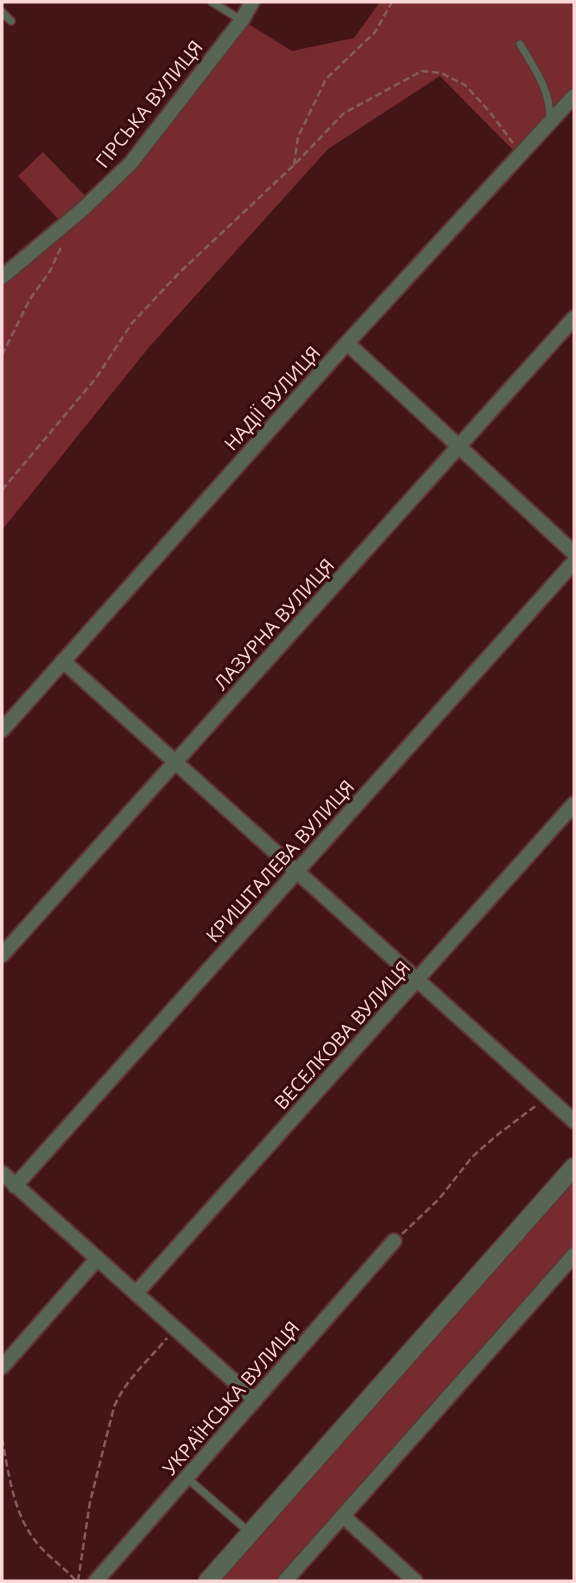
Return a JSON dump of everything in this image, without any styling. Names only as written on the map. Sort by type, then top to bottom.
[{"type":"street","name":"ГІРСЬКА ВУЛИЦЯ","points":[[2,277],[83,209],[131,163],[242,20],[252,2]]},
{"type":"street","name":"НАДІЇ ВУЛИЦЯ","points":[[2,730],[347,343],[574,96]]},
{"type":"street","name":"ЛАЗУРНА ВУЛИЦЯ","points":[[2,955],[574,318]]},
{"type":"street","points":[[347,343],[574,553]]},
{"type":"street","name":"КРИШТАЛЕВА ВУЛИЦЯ","points":[[15,1186],[574,562]]},
{"type":"street","points":[[63,661],[574,1121]]},
{"type":"street","name":"ВЕСЕЛКОВА ВУЛИЦЯ","points":[[138,1291],[574,804]]},
{"type":"street","points":[[208,1581],[574,1167]]},
{"type":"street","points":[[2,1173],[255,1400]]},
{"type":"street","name":"УКРАЇНСЬКА ВУЛИЦЯ","points":[[96,1581],[394,1241]]},
{"type":"street","points":[[285,1581],[574,1255]]},
{"type":"street","points":[[2,1367],[97,1259]]},
{"type":"street","points":[[343,1516],[415,1581]]},
{"type":"lane","points":[[212,2],[242,20]]},
{"type":"lane","points":[[2,12],[11,21]]},
{"type":"lane","points":[[520,44],[540,75],[550,109],[550,122]]},
{"type":"lane","points":[[187,1478],[250,1533]]},
{"type":"path","points":[[294,165],[298,137],[326,79],[375,32],[392,2]]},
{"type":"path","points":[[2,490],[96,378],[132,323],[179,273],[294,165],[344,113],[422,71],[441,73],[465,85],[489,111],[521,154]]},
{"type":"path","points":[[2,355],[30,299],[50,271],[64,242]]},
{"type":"path","points":[[394,1241],[439,1199],[472,1157],[547,1096]]},
{"type":"path","points":[[77,1581],[90,1502],[114,1407],[131,1377],[174,1328]]},
{"type":"path","points":[[2,1439],[13,1495],[27,1530],[38,1545],[77,1581]]},
{"type":"shaded area","points":[[380,2],[574,2],[574,96],[519,156],[440,76],[328,149],[150,346],[2,530],[2,277],[131,163],[242,20],[292,51],[354,38]]},
{"type":"shaded area","points":[[43,152],[86,197],[60,221],[18,176]]},
{"type":"shaded area","points":[[574,1180],[574,1255],[285,1581],[218,1581]]}]
